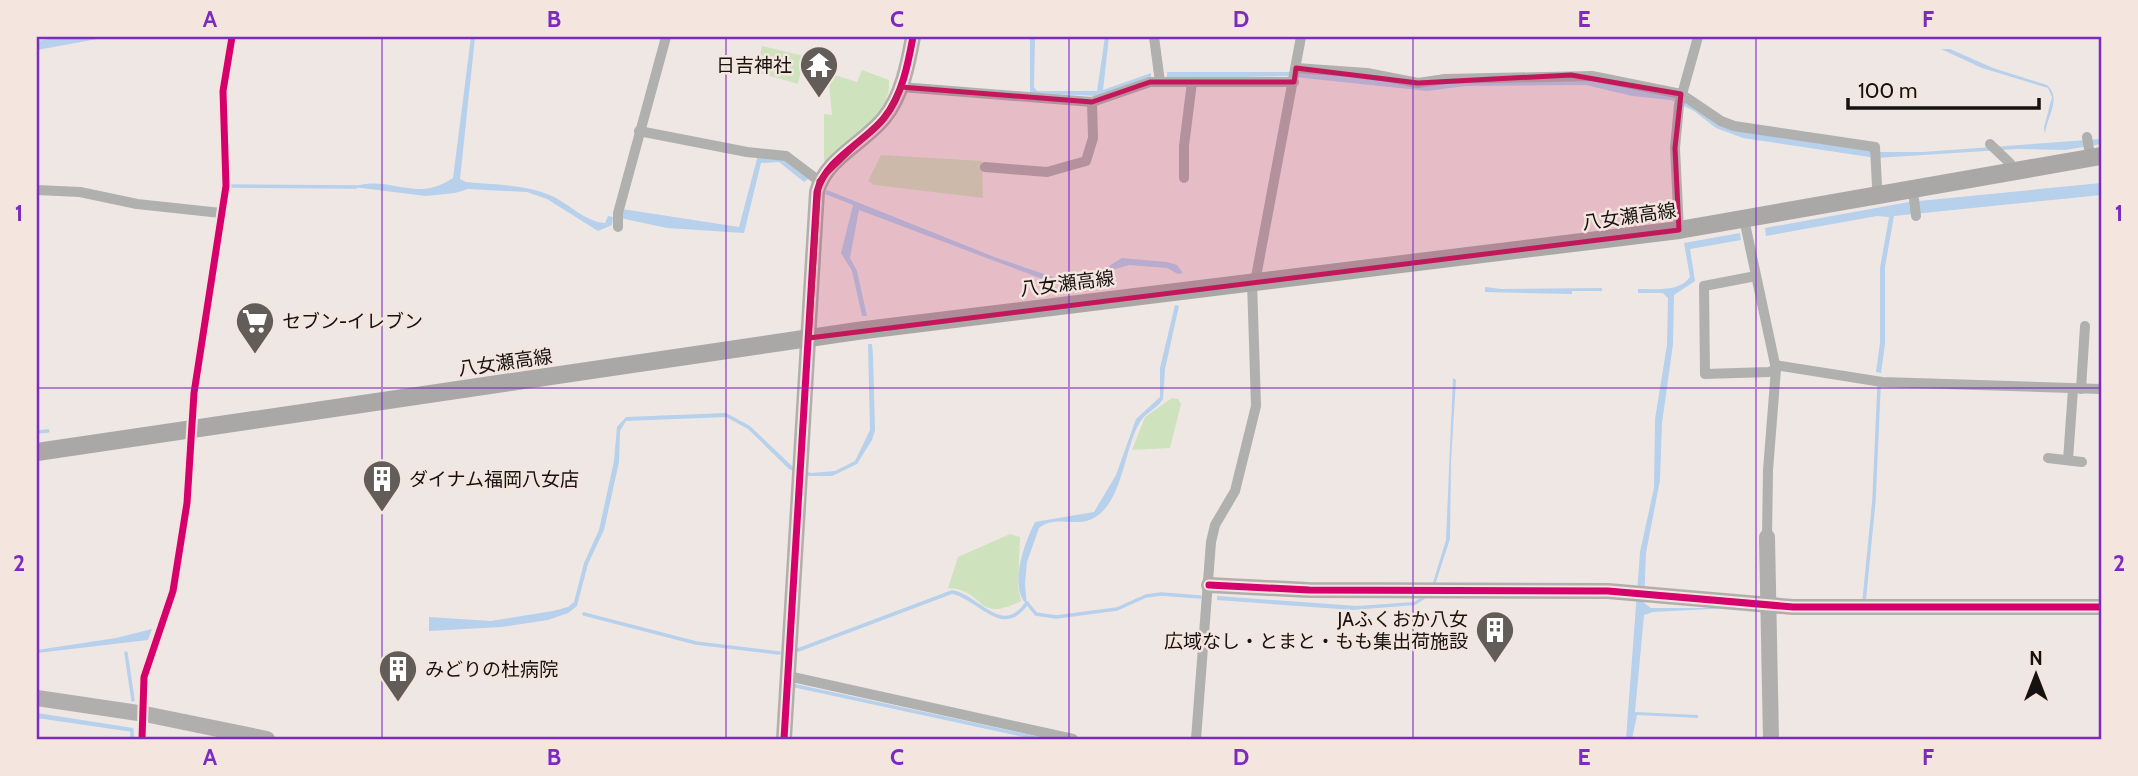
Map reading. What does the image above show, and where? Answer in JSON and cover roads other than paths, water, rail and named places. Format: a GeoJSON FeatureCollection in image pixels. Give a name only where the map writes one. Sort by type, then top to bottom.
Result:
{"type":"FeatureCollection","features":[{"type":"Feature","properties":{"kind":"main road","name":"八女瀬高線"},"geometry":{"type":"LineString","coordinates":[[37,452],[809,338],[1679,230],[2092,148]]}},
{"type":"Feature","properties":{"kind":"street"},"geometry":{"type":"LineString","coordinates":[[142,739],[145,714],[144,677],[173,591],[187,503],[198,362],[226,186],[223,91],[232,37]]}},
{"type":"Feature","properties":{"kind":"street"},"geometry":{"type":"LineString","coordinates":[[618,221],[639,131],[666,37]]}},
{"type":"Feature","properties":{"kind":"street"},"geometry":{"type":"LineString","coordinates":[[785,739],[818,187],[833,164],[863,141],[886,116],[901,87],[913,37]]}},
{"type":"Feature","properties":{"kind":"street"},"geometry":{"type":"LineString","coordinates":[[1154,37],[1160,82]]}},
{"type":"Feature","properties":{"kind":"street"},"geometry":{"type":"LineString","coordinates":[[1196,739],[1211,542],[1215,525],[1235,491],[1256,406],[1253,282],[1301,37]]}},
{"type":"Feature","properties":{"kind":"street"},"geometry":{"type":"LineString","coordinates":[[1679,230],[1675,148],[1680,98],[1698,37]]}},
{"type":"Feature","properties":{"kind":"street"},"geometry":{"type":"LineString","coordinates":[[901,87],[1092,102],[1132,86],[1160,82],[1367,73],[1418,83],[1457,79],[1592,76],[1680,98],[1734,126],[1875,147],[1877,186]]}},
{"type":"Feature","properties":{"kind":"street"},"geometry":{"type":"LineString","coordinates":[[1184,178],[1185,134],[1192,82]]}},
{"type":"Feature","properties":{"kind":"street"},"geometry":{"type":"LineString","coordinates":[[985,167],[1047,172],[1086,161],[1093,138],[1092,102]]}},
{"type":"Feature","properties":{"kind":"street"},"geometry":{"type":"LineString","coordinates":[[639,131],[747,152],[786,156],[818,187]]}},
{"type":"Feature","properties":{"kind":"street"},"geometry":{"type":"LineString","coordinates":[[1993,147],[2010,163]]}},
{"type":"Feature","properties":{"kind":"street"},"geometry":{"type":"LineString","coordinates":[[37,190],[80,192],[136,204],[221,213]]}},
{"type":"Feature","properties":{"kind":"street"},"geometry":{"type":"LineString","coordinates":[[1914,199],[1916,216]]}},
{"type":"Feature","properties":{"kind":"street"},"geometry":{"type":"LineString","coordinates":[[1744,219],[1776,367],[1768,470],[1770,737]]}},
{"type":"Feature","properties":{"kind":"street"},"geometry":{"type":"LineString","coordinates":[[1756,276],[1704,286],[1705,373],[1769,372],[1776,367],[1882,382],[2101,389]]}},
{"type":"Feature","properties":{"kind":"street"},"geometry":{"type":"LineString","coordinates":[[2068,460],[2085,326]]}},
{"type":"Feature","properties":{"kind":"street"},"geometry":{"type":"LineString","coordinates":[[2048,458],[2082,462]]}},
{"type":"Feature","properties":{"kind":"street"},"geometry":{"type":"LineString","coordinates":[[1209,585],[1633,593],[1768,606],[2101,607]]}},
{"type":"Feature","properties":{"kind":"street"},"geometry":{"type":"LineString","coordinates":[[788,676],[1073,739]]}},
{"type":"Feature","properties":{"kind":"street"},"geometry":{"type":"LineString","coordinates":[[37,698],[145,714],[267,739]]}},
{"type":"Feature","properties":{"kind":"water"},"geometry":{"type":"Polygon","coordinates":[[[62,37],[108,37],[37,50],[37,41],[62,37]]]}},
{"type":"Feature","properties":{"kind":"water"},"geometry":{"type":"Polygon","coordinates":[[[471,37],[475,37],[460,179],[542,192],[598,222],[605,223],[608,216],[613,217],[612,225],[598,231],[547,199],[527,192],[468,189],[426,196],[353,187],[379,184],[426,189],[453,178],[471,37]]]}},
{"type":"Feature","properties":{"kind":"water"},"geometry":{"type":"Polygon","coordinates":[[[1030,37],[1035,37],[1034,87],[1037,91],[1097,91],[1105,37],[1109,37],[1103,90],[1151,73],[1151,78],[1100,96],[1030,93],[1030,37]]]}},
{"type":"Feature","properties":{"kind":"water"},"geometry":{"type":"Polygon","coordinates":[[[1941,49],[1950,49],[1993,68],[2047,85],[2051,90],[2053,102],[2045,134],[2044,127],[2052,97],[2048,88],[1982,68],[1941,49]]]}},
{"type":"Feature","properties":{"kind":"water"},"geometry":{"type":"Polygon","coordinates":[[[1167,72],[1304,72],[1413,84],[1593,79],[1675,95],[1734,130],[1878,152],[1923,152],[2101,139],[2101,144],[2065,150],[2017,149],[1876,158],[1743,138],[1716,128],[1694,111],[1671,100],[1632,96],[1586,85],[1466,86],[1427,91],[1285,76],[1167,79],[1167,72]]]}},
{"type":"Feature","properties":{"kind":"water"},"geometry":{"type":"Polygon","coordinates":[[[758,155],[779,157],[808,179],[804,182],[779,162],[761,163],[744,233],[667,228],[620,218],[622,209],[739,227],[758,155]]]}},
{"type":"Feature","properties":{"kind":"water"},"geometry":{"type":"Polygon","coordinates":[[[2101,183],[2101,195],[1894,216],[1885,267],[1885,344],[1881,373],[1876,372],[1880,343],[1880,268],[1889,217],[1877,216],[1766,236],[1765,228],[1909,202],[2101,183]]]}},
{"type":"Feature","properties":{"kind":"water"},"geometry":{"type":"Polygon","coordinates":[[[827,190],[997,258],[1062,280],[1086,280],[1122,258],[1167,262],[1177,265],[1183,273],[1178,274],[1167,268],[1129,265],[1109,271],[1087,284],[1053,283],[859,210],[850,258],[857,271],[867,316],[862,316],[852,271],[841,253],[853,205],[825,194],[827,190]]]}},
{"type":"Feature","properties":{"kind":"water"},"geometry":{"type":"Polygon","coordinates":[[[1740,233],[1741,240],[1690,249],[1695,281],[1674,295],[1673,344],[1662,423],[1660,480],[1646,553],[1644,603],[1651,608],[1729,608],[1653,612],[1644,615],[1635,712],[1698,715],[1698,718],[1637,715],[1632,739],[1626,739],[1640,552],[1654,488],[1655,419],[1667,345],[1668,298],[1663,293],[1638,293],[1638,289],[1667,289],[1686,282],[1690,277],[1684,243],[1740,233]]]}},
{"type":"Feature","properties":{"kind":"water"},"geometry":{"type":"Polygon","coordinates":[[[1485,287],[1602,288],[1602,291],[1572,291],[1572,294],[1485,292],[1485,287]]]}},
{"type":"Feature","properties":{"kind":"water"},"geometry":{"type":"Polygon","coordinates":[[[1175,305],[1179,306],[1165,369],[1163,399],[1140,422],[1117,489],[1102,512],[1085,521],[1051,522],[1039,528],[1027,562],[1027,605],[1021,597],[1019,587],[1020,564],[1035,522],[1094,512],[1116,475],[1136,419],[1160,397],[1160,368],[1175,305]]]}},
{"type":"Feature","properties":{"kind":"water"},"geometry":{"type":"Polygon","coordinates":[[[868,344],[872,344],[873,355],[875,430],[857,464],[832,476],[806,476],[789,469],[748,429],[726,417],[626,421],[620,431],[619,462],[604,530],[588,564],[577,606],[568,613],[548,620],[501,627],[429,631],[429,617],[491,621],[553,611],[568,607],[574,602],[584,563],[599,530],[614,461],[617,427],[626,417],[726,413],[750,426],[793,467],[811,473],[835,471],[855,461],[870,430],[868,344]]]}},
{"type":"Feature","properties":{"kind":"water"},"geometry":{"type":"Polygon","coordinates":[[[1453,378],[1456,380],[1450,539],[1432,594],[1415,605],[1353,610],[1217,600],[1217,596],[1357,606],[1414,602],[1430,592],[1446,540],[1453,378]]]}},
{"type":"Feature","properties":{"kind":"water"},"geometry":{"type":"Polygon","coordinates":[[[152,629],[148,640],[37,653],[37,650],[116,638],[152,629]]]}},
{"type":"Feature","properties":{"kind":"water"},"geometry":{"type":"Polygon","coordinates":[[[37,713],[133,728],[133,732],[37,718],[37,713]]]}},
{"type":"Feature","properties":{"kind":"waterway"},"geometry":{"type":"LineString","coordinates":[[227,186],[356,187]]}},
{"type":"Feature","properties":{"kind":"waterway"},"geometry":{"type":"LineString","coordinates":[[1864,602],[1874,500],[1879,387]]}},
{"type":"Feature","properties":{"kind":"waterway"},"geometry":{"type":"LineString","coordinates":[[37,432],[48,431]]}},
{"type":"Feature","properties":{"kind":"waterway"},"geometry":{"type":"LineString","coordinates":[[798,650],[952,592],[998,617],[1017,613],[1027,603]]}},
{"type":"Feature","properties":{"kind":"waterway"},"geometry":{"type":"LineString","coordinates":[[1027,603],[1036,614],[1056,617],[1117,609],[1146,596],[1161,594],[1200,597]]}},
{"type":"Feature","properties":{"kind":"waterway"},"geometry":{"type":"LineString","coordinates":[[584,614],[696,643],[779,653]]}},
{"type":"Feature","properties":{"kind":"waterway"},"geometry":{"type":"LineString","coordinates":[[126,653],[133,700]]}},
{"type":"Feature","properties":{"kind":"waterway"},"geometry":{"type":"LineString","coordinates":[[796,686],[1041,739]]}},
{"type":"Feature","properties":{"kind":"waterway"},"geometry":{"type":"LineString","coordinates":[[132,730],[132,739]]}},
{"type":"Feature","properties":{"kind":"place","name":"日吉神社"},"geometry":{"type":"Point","coordinates":[819,99]}},
{"type":"Feature","properties":{"kind":"place","name":"セブン-イレブン"},"geometry":{"type":"Point","coordinates":[255,355]}},
{"type":"Feature","properties":{"kind":"place","name":"ダイナム福岡八女店"},"geometry":{"type":"Point","coordinates":[382,513]}},
{"type":"Feature","properties":{"kind":"place","name":"JAふくおか八女 広域なし・とまと・もも集出荷施設"},"geometry":{"type":"Point","coordinates":[1495,664]}},
{"type":"Feature","properties":{"kind":"place","name":"みどりの杜病院"},"geometry":{"type":"Point","coordinates":[398,703]}}]}
